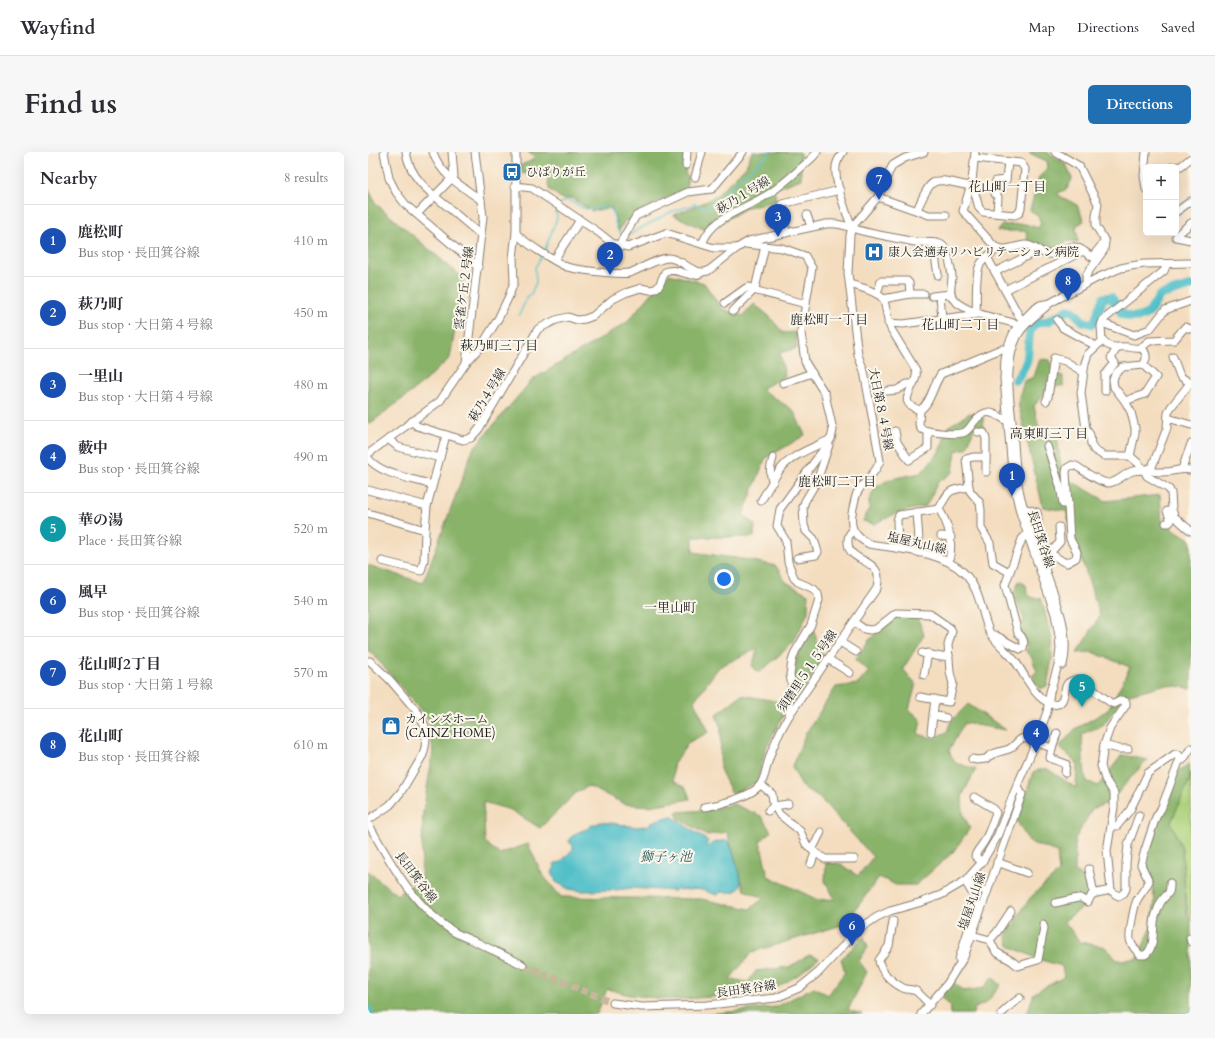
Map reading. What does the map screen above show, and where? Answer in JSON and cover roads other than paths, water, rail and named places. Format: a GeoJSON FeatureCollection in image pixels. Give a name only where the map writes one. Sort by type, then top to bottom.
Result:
{"type":"FeatureCollection","features":[{"type":"Feature","properties":{"kind":"street"},"geometry":{"type":"LineString","coordinates":[[384,152],[389,178],[396,192],[406,205],[478,267]]}},
{"type":"Feature","properties":{"kind":"street"},"geometry":{"type":"LineString","coordinates":[[406,152],[413,174],[422,186],[482,235]]}},
{"type":"Feature","properties":{"kind":"street"},"geometry":{"type":"LineString","coordinates":[[433,152],[441,168],[452,179],[481,200]]}},
{"type":"Feature","properties":{"kind":"street"},"geometry":{"type":"LineString","coordinates":[[417,214],[454,176],[452,152]]}},
{"type":"Feature","properties":{"kind":"street","name":"雲雀ケ丘２号線"},"geometry":{"type":"LineString","coordinates":[[368,454],[440,401],[466,363],[483,217],[475,152]]}},
{"type":"Feature","properties":{"kind":"street"},"geometry":{"type":"LineString","coordinates":[[466,363],[486,338],[498,319],[514,282],[513,258],[516,233],[516,152]]}},
{"type":"Feature","properties":{"kind":"street"},"geometry":{"type":"LineString","coordinates":[[686,164],[687,152]]}},
{"type":"Feature","properties":{"kind":"street"},"geometry":{"type":"LineString","coordinates":[[695,177],[702,152]]}},
{"type":"Feature","properties":{"kind":"street"},"geometry":{"type":"LineString","coordinates":[[619,245],[636,216],[688,192],[712,189],[743,152]]}},
{"type":"Feature","properties":{"kind":"street","name":"萩乃１号線"},"geometry":{"type":"LineString","coordinates":[[702,244],[714,225],[772,192],[817,152]]}},
{"type":"Feature","properties":{"kind":"street"},"geometry":{"type":"LineString","coordinates":[[843,152],[836,165],[836,176],[847,216],[852,227]]}},
{"type":"Feature","properties":{"kind":"street"},"geometry":{"type":"LineString","coordinates":[[852,227],[878,197],[893,165],[905,158],[924,152]]}},
{"type":"Feature","properties":{"kind":"street"},"geometry":{"type":"LineString","coordinates":[[1055,152],[1079,166],[1098,204],[1096,226],[1105,241],[1104,250],[1086,276],[1086,284]]}},
{"type":"Feature","properties":{"kind":"street"},"geometry":{"type":"LineString","coordinates":[[1145,164],[1146,152]]}},
{"type":"Feature","properties":{"kind":"street"},"geometry":{"type":"LineString","coordinates":[[971,184],[979,208],[983,212],[1015,215],[1019,213],[1021,208],[1025,169],[1021,163],[1008,162],[975,155],[971,184],[963,211],[995,247],[1003,249],[1031,245],[1046,254],[1051,254],[1072,245],[1092,257],[1105,241]]}},
{"type":"Feature","properties":{"kind":"street"},"geometry":{"type":"LineString","coordinates":[[1179,166],[1191,158]]}},
{"type":"Feature","properties":{"kind":"street"},"geometry":{"type":"LineString","coordinates":[[997,213],[998,197],[994,194],[996,181],[1006,180],[1008,162]]}},
{"type":"Feature","properties":{"kind":"street"},"geometry":{"type":"LineString","coordinates":[[917,210],[926,190],[933,182],[940,180],[971,184]]}},
{"type":"Feature","properties":{"kind":"street"},"geometry":{"type":"LineString","coordinates":[[515,186],[532,188],[612,243],[619,245],[628,246],[666,233],[714,248],[740,246],[782,248],[805,256],[809,260],[812,268],[801,332],[805,362],[825,394],[833,430],[817,481],[805,500],[803,507],[804,526],[806,531],[814,539],[818,552],[816,554],[797,558]]}},
{"type":"Feature","properties":{"kind":"street"},"geometry":{"type":"LineString","coordinates":[[786,233],[782,204],[840,190]]}},
{"type":"Feature","properties":{"kind":"street"},"geometry":{"type":"LineString","coordinates":[[878,197],[929,215],[946,215]]}},
{"type":"Feature","properties":{"kind":"street"},"geometry":{"type":"LineString","coordinates":[[1179,210],[1191,200]]}},
{"type":"Feature","properties":{"kind":"street"},"geometry":{"type":"LineString","coordinates":[[807,215],[811,228]]}},
{"type":"Feature","properties":{"kind":"street"},"geometry":{"type":"LineString","coordinates":[[554,260],[580,220]]}},
{"type":"Feature","properties":{"kind":"street"},"geometry":{"type":"LineString","coordinates":[[516,233],[543,253],[567,267],[624,274],[667,257],[701,273],[708,271],[740,246],[755,240],[836,223],[923,243],[938,243],[943,246],[947,253],[952,277],[952,297],[967,308],[1014,323]]}},
{"type":"Feature","properties":{"kind":"street"},"geometry":{"type":"LineString","coordinates":[[1191,223],[1176,237],[1191,240]]}},
{"type":"Feature","properties":{"kind":"street","name":"大日第８４号線"},"geometry":{"type":"LineString","coordinates":[[852,227],[850,235],[848,273],[858,355],[864,371],[880,461],[876,470],[856,495],[850,520],[853,530]]}},
{"type":"Feature","properties":{"kind":"street"},"geometry":{"type":"LineString","coordinates":[[933,243],[938,275]]}},
{"type":"Feature","properties":{"kind":"street"},"geometry":{"type":"LineString","coordinates":[[733,311],[755,289],[765,246]]}},
{"type":"Feature","properties":{"kind":"street"},"geometry":{"type":"LineString","coordinates":[[979,312],[978,272],[980,265],[987,257],[999,248]]}},
{"type":"Feature","properties":{"kind":"street"},"geometry":{"type":"LineString","coordinates":[[995,272],[1039,250]]}},
{"type":"Feature","properties":{"kind":"street"},"geometry":{"type":"LineString","coordinates":[[1005,290],[1083,251]]}},
{"type":"Feature","properties":{"kind":"street"},"geometry":{"type":"LineString","coordinates":[[987,257],[1019,316]]}},
{"type":"Feature","properties":{"kind":"street","name":"長田箕谷線"},"geometry":{"type":"LineString","coordinates":[[613,1003],[642,1007],[707,1005],[776,998],[799,988],[819,972],[859,929],[877,917],[890,911],[933,898],[948,891],[964,881],[982,862],[997,837],[1036,742],[1049,703],[1054,694],[1063,664],[1066,638],[1060,612],[1020,494],[1016,469],[1009,385],[1010,349],[1013,334],[1022,320],[1040,305],[1050,303],[1097,278],[1121,268],[1144,264],[1191,263]]}},
{"type":"Feature","properties":{"kind":"street"},"geometry":{"type":"LineString","coordinates":[[1167,264],[1164,271],[1103,321],[1099,343],[1088,354],[1085,363],[1081,393],[1086,429],[1090,435],[1091,444],[1094,450],[1104,456],[1130,456],[1144,470],[1146,476],[1169,489],[1171,493],[1174,516],[1191,531]]}},
{"type":"Feature","properties":{"kind":"street","name":"萩乃４号線"},"geometry":{"type":"LineString","coordinates":[[446,435],[463,440],[470,438],[479,429],[538,329],[556,320],[568,317],[577,320],[593,316],[614,299],[625,293],[641,288],[650,290],[655,289],[659,286],[665,272],[670,270],[691,276],[701,273]]}},
{"type":"Feature","properties":{"kind":"street"},"geometry":{"type":"LineString","coordinates":[[877,294],[881,281],[903,280],[907,280],[910,294]]}},
{"type":"Feature","properties":{"kind":"street"},"geometry":{"type":"LineString","coordinates":[[850,284],[877,294],[883,299],[888,323],[916,370],[916,376],[908,393],[908,398],[909,404],[913,408],[920,410],[925,407],[936,381],[941,374],[1001,349],[1010,349],[1006,340],[1014,323],[1019,316],[1031,308],[1040,305]]}},
{"type":"Feature","properties":{"kind":"street"},"geometry":{"type":"LineString","coordinates":[[725,303],[749,287],[757,291],[806,304]]}},
{"type":"Feature","properties":{"kind":"street"},"geometry":{"type":"LineString","coordinates":[[883,299],[910,294],[951,294]]}},
{"type":"Feature","properties":{"kind":"street"},"geometry":{"type":"LineString","coordinates":[[940,295],[942,319]]}},
{"type":"Feature","properties":{"kind":"street"},"geometry":{"type":"LineString","coordinates":[[1103,321],[1134,335],[1150,329],[1165,310],[1191,301]]}},
{"type":"Feature","properties":{"kind":"street","name":"長田箕谷線"},"geometry":{"type":"LineString","coordinates":[[1049,703],[1050,692],[1058,665],[1059,636],[1055,614],[1016,500],[1007,421],[1004,362],[1023,328],[1050,303]]}},
{"type":"Feature","properties":{"kind":"street"},"geometry":{"type":"LineString","coordinates":[[888,323],[903,324],[979,312]]}},
{"type":"Feature","properties":{"kind":"street"},"geometry":{"type":"LineString","coordinates":[[1057,320],[1063,328],[1099,343],[1117,348],[1141,348],[1149,341],[1174,340],[1186,327],[1191,329]]}},
{"type":"Feature","properties":{"kind":"street"},"geometry":{"type":"LineString","coordinates":[[1105,391],[1106,375],[1115,363],[1111,358],[1117,348]]}},
{"type":"Feature","properties":{"kind":"street"},"geometry":{"type":"LineString","coordinates":[[1141,348],[1146,354],[1146,360],[1143,365]]}},
{"type":"Feature","properties":{"kind":"street"},"geometry":{"type":"LineString","coordinates":[[1144,470],[1152,467],[1167,428],[1168,413],[1171,407],[1189,386],[1180,376],[1173,357]]}},
{"type":"Feature","properties":{"kind":"street"},"geometry":{"type":"LineString","coordinates":[[1046,401],[1048,398],[1054,358],[1065,361],[1083,372]]}},
{"type":"Feature","properties":{"kind":"street"},"geometry":{"type":"LineString","coordinates":[[1125,401],[1145,394],[1156,377],[1143,365],[1123,367],[1115,374],[1113,380],[1114,387],[1125,401],[1135,428],[1130,456]]}},
{"type":"Feature","properties":{"kind":"street"},"geometry":{"type":"LineString","coordinates":[[783,383],[812,373]]}},
{"type":"Feature","properties":{"kind":"street"},"geometry":{"type":"LineString","coordinates":[[887,391],[897,390],[907,384],[913,384]]}},
{"type":"Feature","properties":{"kind":"street"},"geometry":{"type":"LineString","coordinates":[[920,410],[919,424],[921,428],[928,431],[965,432],[979,415],[985,412],[992,413],[1007,421]]}},
{"type":"Feature","properties":{"kind":"street"},"geometry":{"type":"LineString","coordinates":[[1168,418],[1191,425]]}},
{"type":"Feature","properties":{"kind":"street"},"geometry":{"type":"LineString","coordinates":[[382,560],[421,571],[424,560],[423,551],[427,506],[446,435],[417,426],[412,421]]}},
{"type":"Feature","properties":{"kind":"street"},"geometry":{"type":"LineString","coordinates":[[895,431],[896,442],[909,460],[928,448],[928,431]]}},
{"type":"Feature","properties":{"kind":"street"},"geometry":{"type":"LineString","coordinates":[[978,432],[984,433],[986,439],[986,472]]}},
{"type":"Feature","properties":{"kind":"street"},"geometry":{"type":"LineString","coordinates":[[388,439],[398,447],[440,458]]}},
{"type":"Feature","properties":{"kind":"street"},"geometry":{"type":"LineString","coordinates":[[761,501],[780,471],[796,456],[831,439]]}},
{"type":"Feature","properties":{"kind":"street"},"geometry":{"type":"LineString","coordinates":[[790,714],[788,709],[792,686],[790,675],[795,652],[811,625],[819,600],[818,594],[814,589],[798,582],[794,578],[788,562],[786,541],[777,526],[777,518],[780,509],[831,439]]}},
{"type":"Feature","properties":{"kind":"street"},"geometry":{"type":"LineString","coordinates":[[1182,469],[1191,444]]}},
{"type":"Feature","properties":{"kind":"street"},"geometry":{"type":"LineString","coordinates":[[1047,446],[1060,486],[1063,504],[1068,504]]}},
{"type":"Feature","properties":{"kind":"street"},"geometry":{"type":"LineString","coordinates":[[986,457],[973,457],[966,459],[969,487],[970,491],[980,502],[981,528],[990,543],[993,563],[1009,572]]}},
{"type":"Feature","properties":{"kind":"street"},"geometry":{"type":"LineString","coordinates":[[368,458],[377,467],[385,471],[432,485]]}},
{"type":"Feature","properties":{"kind":"street"},"geometry":{"type":"LineString","coordinates":[[773,458],[770,474],[773,482]]}},
{"type":"Feature","properties":{"kind":"street"},"geometry":{"type":"LineString","coordinates":[[1025,511],[1028,509],[1037,512],[1038,528],[1044,549],[1062,561],[1068,563],[1076,558],[1078,552],[1070,539],[1067,468],[1072,465],[1076,466],[1102,482],[1108,483],[1114,482],[1133,471],[1144,470],[1163,472],[1182,469],[1191,470]]}},
{"type":"Feature","properties":{"kind":"street"},"geometry":{"type":"LineString","coordinates":[[939,509],[946,494],[953,489],[969,487]]}},
{"type":"Feature","properties":{"kind":"street"},"geometry":{"type":"LineString","coordinates":[[368,490],[427,506]]}},
{"type":"Feature","properties":{"kind":"street"},"geometry":{"type":"LineString","coordinates":[[1166,523],[1172,521],[1167,510],[1172,504]]}},
{"type":"Feature","properties":{"kind":"street"},"geometry":{"type":"LineString","coordinates":[[898,549],[897,520],[899,515],[939,509]]}},
{"type":"Feature","properties":{"kind":"street"},"geometry":{"type":"LineString","coordinates":[[939,509],[946,521],[951,537],[951,554],[949,562]]}},
{"type":"Feature","properties":{"kind":"street"},"geometry":{"type":"LineString","coordinates":[[917,512],[920,552]]}},
{"type":"Feature","properties":{"kind":"street"},"geometry":{"type":"LineString","coordinates":[[368,513],[425,530]]}},
{"type":"Feature","properties":{"kind":"street"},"geometry":{"type":"LineString","coordinates":[[1050,553],[1060,542],[1059,527]]}},
{"type":"Feature","properties":{"kind":"street","name":"塩屋丸山線"},"geometry":{"type":"LineString","coordinates":[[853,530],[862,540],[869,544],[920,552],[949,562],[964,573],[973,585],[983,609],[990,632],[1015,661],[1038,696],[1049,703]]}},
{"type":"Feature","properties":{"kind":"street","name":"須磨里５１５号線"},"geometry":{"type":"LineString","coordinates":[[761,784],[768,760],[790,714],[877,588],[877,572],[873,567],[850,552],[848,546],[848,535],[853,530]]}},
{"type":"Feature","properties":{"kind":"street"},"geometry":{"type":"LineString","coordinates":[[990,632],[1020,649],[1023,648],[1025,643],[1022,637],[1018,634],[1004,585],[1022,539],[1027,534]]}},
{"type":"Feature","properties":{"kind":"street"},"geometry":{"type":"LineString","coordinates":[[941,536],[951,537]]}},
{"type":"Feature","properties":{"kind":"street"},"geometry":{"type":"LineString","coordinates":[[854,622],[864,629],[870,630],[876,629],[896,613],[930,614],[950,628],[952,631],[948,645],[950,672],[953,684],[949,702],[920,697]]}},
{"type":"Feature","properties":{"kind":"street"},"geometry":{"type":"LineString","coordinates":[[840,642],[856,652]]}},
{"type":"Feature","properties":{"kind":"street"},"geometry":{"type":"LineString","coordinates":[[924,675],[925,653],[941,657],[949,656]]}},
{"type":"Feature","properties":{"kind":"street"},"geometry":{"type":"LineString","coordinates":[[828,659],[850,673]]}},
{"type":"Feature","properties":{"kind":"street"},"geometry":{"type":"LineString","coordinates":[[368,661],[370,661],[390,680],[419,714],[425,726],[426,738],[423,754],[401,792],[390,805],[368,820]]}},
{"type":"Feature","properties":{"kind":"street"},"geometry":{"type":"LineString","coordinates":[[1049,703],[1057,705],[1060,703],[1068,683],[1076,679],[1082,681],[1111,703],[1114,704],[1122,700],[1126,702],[1126,705],[1110,728],[1104,745],[1101,766],[1105,779],[1114,793],[1112,826],[1107,851],[1112,890],[1119,896],[1124,893],[1126,889],[1128,845],[1139,815]]}},
{"type":"Feature","properties":{"kind":"street"},"geometry":{"type":"LineString","coordinates":[[931,732],[935,699]]}},
{"type":"Feature","properties":{"kind":"street"},"geometry":{"type":"LineString","coordinates":[[933,715],[946,718]]}},
{"type":"Feature","properties":{"kind":"street"},"geometry":{"type":"LineString","coordinates":[[1057,733],[1050,758],[1066,764],[1065,773]]}},
{"type":"Feature","properties":{"kind":"street"},"geometry":{"type":"LineString","coordinates":[[972,759],[986,759],[989,755],[1009,749],[1020,739],[1024,738],[1052,748]]}},
{"type":"Feature","properties":{"kind":"street"},"geometry":{"type":"LineString","coordinates":[[1104,745],[1119,749],[1128,749]]}},
{"type":"Feature","properties":{"kind":"street"},"geometry":{"type":"LineString","coordinates":[[1180,759],[1183,760],[1191,748]]}},
{"type":"Feature","properties":{"kind":"street"},"geometry":{"type":"LineString","coordinates":[[1112,826],[1117,826],[1130,810],[1148,773],[1175,754],[1179,755],[1180,759]]}},
{"type":"Feature","properties":{"kind":"street"},"geometry":{"type":"LineString","coordinates":[[1170,883],[1170,891],[1159,904],[1155,917],[1151,946],[1145,955],[1140,955],[1134,948],[1130,939],[1133,913],[1137,900],[1146,888],[1149,881],[1141,865],[1156,817],[1164,802],[1180,759]]}},
{"type":"Feature","properties":{"kind":"street"},"geometry":{"type":"LineString","coordinates":[[704,807],[716,806],[730,801],[751,792],[761,784],[772,794]]}},
{"type":"Feature","properties":{"kind":"street","name":"塩屋丸山線"},"geometry":{"type":"LineString","coordinates":[[921,1014],[947,984],[964,957],[1022,794],[1017,786]]}},
{"type":"Feature","properties":{"kind":"street"},"geometry":{"type":"LineString","coordinates":[[771,809],[772,794],[777,788]]}},
{"type":"Feature","properties":{"kind":"street"},"geometry":{"type":"LineString","coordinates":[[974,797],[994,809],[996,813],[985,840],[977,852],[976,856],[982,862]]}},
{"type":"Feature","properties":{"kind":"street"},"geometry":{"type":"LineString","coordinates":[[771,809],[788,804]]}},
{"type":"Feature","properties":{"kind":"street"},"geometry":{"type":"LineString","coordinates":[[771,809],[800,831],[813,850],[824,860],[834,858],[854,859]]}},
{"type":"Feature","properties":{"kind":"street","name":"長田箕谷線"},"geometry":{"type":"LineString","coordinates":[[368,823],[380,846],[416,900],[429,912],[455,932],[523,965]]}},
{"type":"Feature","properties":{"kind":"street"},"geometry":{"type":"LineString","coordinates":[[810,864],[815,844],[821,832]]}},
{"type":"Feature","properties":{"kind":"street"},"geometry":{"type":"LineString","coordinates":[[997,862],[1027,873]]}},
{"type":"Feature","properties":{"kind":"street"},"geometry":{"type":"LineString","coordinates":[[1089,869],[1094,894]]}},
{"type":"Feature","properties":{"kind":"street"},"geometry":{"type":"LineString","coordinates":[[964,881],[987,892]]}},
{"type":"Feature","properties":{"kind":"street"},"geometry":{"type":"LineString","coordinates":[[957,968],[976,905],[975,898],[964,881]]}},
{"type":"Feature","properties":{"kind":"street"},"geometry":{"type":"LineString","coordinates":[[1055,904],[1062,899],[1078,898],[1088,902],[1092,894],[1112,890]]}},
{"type":"Feature","properties":{"kind":"street"},"geometry":{"type":"LineString","coordinates":[[990,940],[1002,926],[1011,911]]}},
{"type":"Feature","properties":{"kind":"street"},"geometry":{"type":"LineString","coordinates":[[893,921],[889,946],[878,960],[879,966],[890,980],[905,989],[914,990],[930,1005]]}},
{"type":"Feature","properties":{"kind":"street"},"geometry":{"type":"LineString","coordinates":[[972,935],[990,940],[996,952],[1018,966],[1038,960],[1044,928],[1043,924]]}},
{"type":"Feature","properties":{"kind":"street"},"geometry":{"type":"LineString","coordinates":[[1191,938],[1191,942]]}},
{"type":"Feature","properties":{"kind":"street"},"geometry":{"type":"LineString","coordinates":[[1002,1014],[1020,998]]}},
{"type":"Feature","properties":{"kind":"water","name":"獅子ヶ池"},"geometry":{"type":"Polygon","coordinates":[[[667,817],[673,817],[708,841],[706,845],[707,847],[718,842],[729,842],[741,880],[740,887],[736,891],[720,892],[718,895],[704,890],[677,889],[675,891],[632,888],[582,891],[569,889],[556,882],[552,872],[555,867],[554,864],[557,862],[560,863],[573,849],[573,846],[569,842],[570,838],[578,832],[601,822],[636,827],[647,826],[654,821],[667,817]]]}},
{"type":"Feature","properties":{"kind":"waterway"},"geometry":{"type":"LineString","coordinates":[[627,236],[671,212],[695,204],[705,208],[719,201],[734,183],[771,152]]}},
{"type":"Feature","properties":{"kind":"waterway"},"geometry":{"type":"LineString","coordinates":[[560,204],[566,200],[587,209],[602,207],[608,208],[612,210],[617,229],[623,235]]}},
{"type":"Feature","properties":{"kind":"waterway"},"geometry":{"type":"LineString","coordinates":[[544,252],[557,218],[556,212],[558,209]]}},
{"type":"Feature","properties":{"kind":"waterway"},"geometry":{"type":"LineString","coordinates":[[519,315],[536,282],[535,268],[542,255]]}},
{"type":"Feature","properties":{"kind":"waterway"},"geometry":{"type":"LineString","coordinates":[[1016,380],[1024,368],[1027,360],[1031,327],[1039,322],[1048,321],[1068,310],[1073,311],[1083,321],[1092,324],[1095,321],[1103,298],[1111,297],[1122,314],[1130,317],[1140,317],[1149,313],[1160,295],[1191,286]]}},
{"type":"Feature","properties":{"kind":"waterway"},"geometry":{"type":"LineString","coordinates":[[368,1010],[369,1014]]}},
{"type":"Feature","properties":{"kind":"tunnel"},"geometry":{"type":"LineString","coordinates":[[523,965],[613,1003]]}},
{"type":"Feature","properties":{"kind":"place","name":"ひばりが丘"},"geometry":{"type":"Point","coordinates":[512,172]}},
{"type":"Feature","properties":{"kind":"place","name":"花山町2丁目"},"geometry":{"type":"Point","coordinates":[879,200]}},
{"type":"Feature","properties":{"kind":"place","name":"一里山"},"geometry":{"type":"Point","coordinates":[778,237]}},
{"type":"Feature","properties":{"kind":"place","name":"康人会適寿リハビリテーション病院"},"geometry":{"type":"Point","coordinates":[874,252]}},
{"type":"Feature","properties":{"kind":"place","name":"萩乃町"},"geometry":{"type":"Point","coordinates":[610,275]}},
{"type":"Feature","properties":{"kind":"place","name":"花山町"},"geometry":{"type":"Point","coordinates":[1068,301]}},
{"type":"Feature","properties":{"kind":"place","name":"鹿松町"},"geometry":{"type":"Point","coordinates":[1012,496]}},
{"type":"Feature","properties":{"kind":"place","name":"華の湯"},"geometry":{"type":"Point","coordinates":[1082,707]}},
{"type":"Feature","properties":{"kind":"place","name":"カインズホーム (CAINZ HOME)"},"geometry":{"type":"Point","coordinates":[391,726]}},
{"type":"Feature","properties":{"kind":"place","name":"藪中"},"geometry":{"type":"Point","coordinates":[1036,753]}},
{"type":"Feature","properties":{"kind":"place","name":"風早"},"geometry":{"type":"Point","coordinates":[852,946]}},
{"type":"Feature","properties":{"kind":"district","name":"花山町一丁目"},"geometry":{"type":"Point","coordinates":[1007,186]}},
{"type":"Feature","properties":{"kind":"district","name":"鹿松町一丁目"},"geometry":{"type":"Point","coordinates":[829,319]}},
{"type":"Feature","properties":{"kind":"district","name":"花山町二丁目"},"geometry":{"type":"Point","coordinates":[960,324]}},
{"type":"Feature","properties":{"kind":"district","name":"萩乃町三丁目"},"geometry":{"type":"Point","coordinates":[499,345]}},
{"type":"Feature","properties":{"kind":"district","name":"高東町三丁目"},"geometry":{"type":"Point","coordinates":[1049,433]}},
{"type":"Feature","properties":{"kind":"district","name":"鹿松町二丁目"},"geometry":{"type":"Point","coordinates":[837,481]}},
{"type":"Feature","properties":{"kind":"district","name":"一里山町"},"geometry":{"type":"Point","coordinates":[670,607]}}]}
